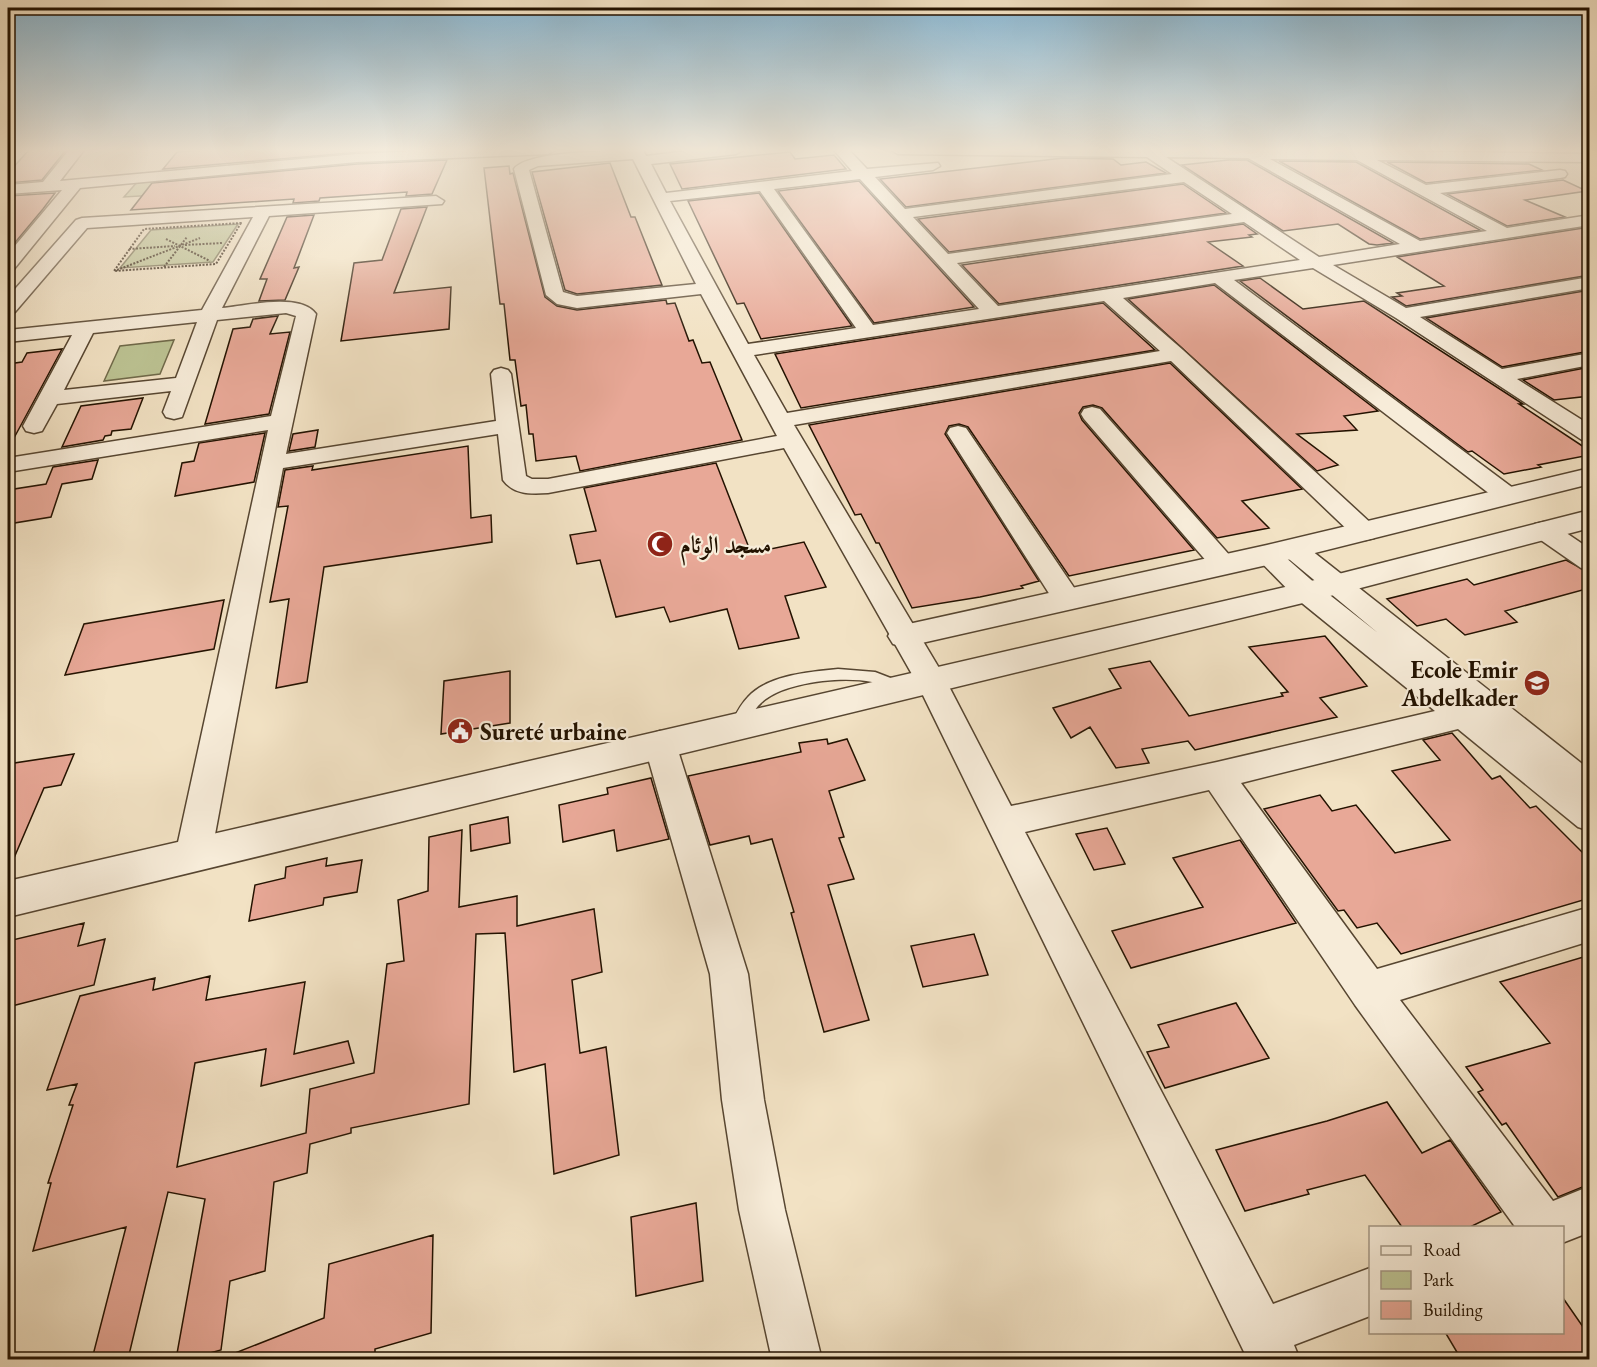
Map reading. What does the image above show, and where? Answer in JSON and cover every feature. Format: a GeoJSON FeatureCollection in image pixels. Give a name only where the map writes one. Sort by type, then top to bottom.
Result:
{"type":"FeatureCollection","features":[{"type":"Feature","properties":{"kind":"street"},"geometry":{"type":"LineString","coordinates":[[8,265],[50,214]]}},
{"type":"Feature","properties":{"kind":"street"},"geometry":{"type":"LineString","coordinates":[[8,308],[82,223],[234,214]]}},
{"type":"Feature","properties":{"kind":"street"},"geometry":{"type":"LineString","coordinates":[[174,412],[209,315],[263,214]]}},
{"type":"Feature","properties":{"kind":"street"},"geometry":{"type":"LineString","coordinates":[[533,214],[555,295],[564,300],[577,302],[707,288]]}},
{"type":"Feature","properties":{"kind":"street"},"geometry":{"type":"LineString","coordinates":[[668,214],[786,431],[904,636],[916,684],[1003,822],[1268,1346],[1369,1293]]}},
{"type":"Feature","properties":{"kind":"street"},"geometry":{"type":"LineString","coordinates":[[784,214],[868,331]]}},
{"type":"Feature","properties":{"kind":"street"},"geometry":{"type":"LineString","coordinates":[[901,214],[993,312]]}},
{"type":"Feature","properties":{"kind":"street"},"geometry":{"type":"LineString","coordinates":[[1242,214],[1315,262],[1403,314],[1590,435]]}},
{"type":"Feature","properties":{"kind":"street"},"geometry":{"type":"LineString","coordinates":[[1358,214],[1416,246]]}},
{"type":"Feature","properties":{"kind":"street"},"geometry":{"type":"LineString","coordinates":[[1469,214],[1504,233]]}},
{"type":"Feature","properties":{"kind":"street"},"geometry":{"type":"LineString","coordinates":[[945,260],[1245,216]]}},
{"type":"Feature","properties":{"kind":"street"},"geometry":{"type":"LineString","coordinates":[[742,351],[1590,220]]}},
{"type":"Feature","properties":{"kind":"street"},"geometry":{"type":"LineString","coordinates":[[1219,278],[1508,496]]}},
{"type":"Feature","properties":{"kind":"street"},"geometry":{"type":"LineString","coordinates":[[1403,314],[1590,282]]}},
{"type":"Feature","properties":{"kind":"street"},"geometry":{"type":"LineString","coordinates":[[1109,295],[1176,354],[1365,532]]}},
{"type":"Feature","properties":{"kind":"street"},"geometry":{"type":"LineString","coordinates":[[8,336],[286,307],[299,309],[306,314],[281,421],[193,856]]}},
{"type":"Feature","properties":{"kind":"street"},"geometry":{"type":"LineString","coordinates":[[34,426],[86,328]]}},
{"type":"Feature","properties":{"kind":"street"},"geometry":{"type":"LineString","coordinates":[[501,374],[515,480],[528,487],[538,488],[786,431],[1176,354]]}},
{"type":"Feature","properties":{"kind":"street"},"geometry":{"type":"LineString","coordinates":[[1497,375],[1590,359]]}},
{"type":"Feature","properties":{"kind":"street"},"geometry":{"type":"LineString","coordinates":[[50,398],[184,382]]}},
{"type":"Feature","properties":{"kind":"street"},"geometry":{"type":"LineString","coordinates":[[1092,414],[1222,564]]}},
{"type":"Feature","properties":{"kind":"street"},"geometry":{"type":"LineString","coordinates":[[8,465],[281,421]]}},
{"type":"Feature","properties":{"kind":"street"},"geometry":{"type":"LineString","coordinates":[[273,463],[507,426]]}},
{"type":"Feature","properties":{"kind":"street"},"geometry":{"type":"LineString","coordinates":[[958,433],[1067,599]]}},
{"type":"Feature","properties":{"kind":"street"},"geometry":{"type":"LineString","coordinates":[[904,636],[1280,552],[1590,476]]}},
{"type":"Feature","properties":{"kind":"street"},"geometry":{"type":"LineString","coordinates":[[8,899],[1321,589],[1590,519]]}},
{"type":"Feature","properties":{"kind":"street"},"geometry":{"type":"LineString","coordinates":[[1544,530],[1590,562]]}},
{"type":"Feature","properties":{"kind":"street"},"geometry":{"type":"LineString","coordinates":[[1280,552],[1463,716],[1590,818]]}},
{"type":"Feature","properties":{"kind":"street"},"geometry":{"type":"LineString","coordinates":[[1321,589],[1590,789]]}},
{"type":"Feature","properties":{"kind":"street"},"geometry":{"type":"LineString","coordinates":[[1003,822],[1217,775],[1463,716]]}},
{"type":"Feature","properties":{"kind":"street"},"geometry":{"type":"LineString","coordinates":[[660,744],[729,974],[743,1100],[762,1210],[797,1359]]}},
{"type":"Feature","properties":{"kind":"street"},"geometry":{"type":"LineString","coordinates":[[1217,775],[1369,991],[1542,1226]]}},
{"type":"Feature","properties":{"kind":"street"},"geometry":{"type":"LineString","coordinates":[[1369,991],[1590,924]]}},
{"type":"Feature","properties":{"kind":"street"},"geometry":{"type":"LineString","coordinates":[[1546,1226],[1590,1209]]}},
{"type":"Feature","properties":{"kind":"path"},"geometry":{"type":"LineString","coordinates":[[114,271],[144,230],[241,223]]}},
{"type":"Feature","properties":{"kind":"path"},"geometry":{"type":"LineString","coordinates":[[231,227],[241,223]]}},
{"type":"Feature","properties":{"kind":"path"},"geometry":{"type":"LineString","coordinates":[[216,264],[241,223]]}},
{"type":"Feature","properties":{"kind":"path"},"geometry":{"type":"LineString","coordinates":[[164,268],[195,226]]}},
{"type":"Feature","properties":{"kind":"path"},"geometry":{"type":"LineString","coordinates":[[144,230],[153,234]]}},
{"type":"Feature","properties":{"kind":"path"},"geometry":{"type":"LineString","coordinates":[[162,238],[216,264]]}},
{"type":"Feature","properties":{"kind":"path"},"geometry":{"type":"LineString","coordinates":[[114,271],[201,238]]}},
{"type":"Feature","properties":{"kind":"path"},"geometry":{"type":"LineString","coordinates":[[129,249],[229,243]]}},
{"type":"Feature","properties":{"kind":"path"},"geometry":{"type":"LineString","coordinates":[[114,271],[216,264]]}},
{"type":"Feature","properties":{"kind":"green space"},"geometry":{"type":"Polygon","coordinates":[[[238,224],[213,262],[120,268],[151,230],[238,224]]]}},
{"type":"Feature","properties":{"kind":"green space"},"geometry":{"type":"Polygon","coordinates":[[[174,340],[160,374],[104,381],[120,346],[174,340]]]}},
{"type":"Feature","properties":{"kind":"building"},"geometry":{"type":"Polygon","coordinates":[[[8,214],[39,214],[8,251],[8,214]]]}},
{"type":"Feature","properties":{"kind":"building"},"geometry":{"type":"Polygon","coordinates":[[[399,214],[424,214],[394,293],[451,287],[449,329],[341,341],[354,263],[382,260],[399,214]]]}},
{"type":"Feature","properties":{"kind":"building"},"geometry":{"type":"Polygon","coordinates":[[[489,214],[524,214],[545,297],[557,306],[577,310],[666,300],[667,304],[675,303],[689,341],[693,340],[702,363],[710,362],[742,440],[580,471],[576,456],[536,461],[533,434],[529,434],[526,405],[521,406],[515,360],[510,360],[504,304],[500,304],[489,214]]]}},
{"type":"Feature","properties":{"kind":"building"},"geometry":{"type":"Polygon","coordinates":[[[544,214],[630,214],[631,217],[635,217],[662,285],[577,294],[565,290],[544,214]]]}},
{"type":"Feature","properties":{"kind":"building"},"geometry":{"type":"Polygon","coordinates":[[[694,214],[774,214],[852,326],[761,339],[744,303],[737,304],[694,214]]]}},
{"type":"Feature","properties":{"kind":"building"},"geometry":{"type":"Polygon","coordinates":[[[795,214],[889,214],[974,307],[874,323],[795,214]]]}},
{"type":"Feature","properties":{"kind":"building"},"geometry":{"type":"Polygon","coordinates":[[[957,214],[1220,214],[949,252],[918,219],[957,214]]]}},
{"type":"Feature","properties":{"kind":"building"},"geometry":{"type":"Polygon","coordinates":[[[1257,214],[1342,214],[1393,243],[1369,244],[1338,224],[1283,231],[1257,214]]]}},
{"type":"Feature","properties":{"kind":"building"},"geometry":{"type":"Polygon","coordinates":[[[1374,214],[1450,214],[1480,230],[1420,239],[1374,214]]]}},
{"type":"Feature","properties":{"kind":"building"},"geometry":{"type":"Polygon","coordinates":[[[1484,214],[1557,214],[1565,217],[1507,226],[1484,214]]]}},
{"type":"Feature","properties":{"kind":"building"},"geometry":{"type":"Polygon","coordinates":[[[314,215],[294,268],[299,267],[285,300],[259,301],[267,279],[260,279],[287,217],[314,215]]]}},
{"type":"Feature","properties":{"kind":"building"},"geometry":{"type":"Polygon","coordinates":[[[1243,224],[1257,234],[1249,235],[1252,237],[1208,242],[1243,266],[999,304],[962,265],[1243,224]]]}},
{"type":"Feature","properties":{"kind":"building"},"geometry":{"type":"Polygon","coordinates":[[[1590,227],[1590,275],[1406,306],[1392,297],[1402,296],[1397,293],[1444,286],[1397,257],[1590,227]]]}},
{"type":"Feature","properties":{"kind":"building"},"geometry":{"type":"Polygon","coordinates":[[[1260,278],[1303,309],[1364,301],[1523,404],[1519,404],[1590,451],[1590,455],[1504,474],[1472,451],[1468,452],[1240,281],[1260,278]]]}},
{"type":"Feature","properties":{"kind":"building"},"geometry":{"type":"Polygon","coordinates":[[[1214,285],[1378,411],[1344,416],[1357,430],[1297,434],[1338,465],[1317,471],[1128,299],[1214,285]]]}},
{"type":"Feature","properties":{"kind":"building"},"geometry":{"type":"Polygon","coordinates":[[[1590,290],[1590,351],[1502,367],[1426,318],[1590,290]]]}},
{"type":"Feature","properties":{"kind":"building"},"geometry":{"type":"Polygon","coordinates":[[[1103,303],[1155,350],[801,408],[775,354],[1103,303]]]}},
{"type":"Feature","properties":{"kind":"building"},"geometry":{"type":"Polygon","coordinates":[[[278,316],[270,334],[290,332],[269,414],[205,424],[233,329],[250,327],[253,319],[278,316]]]}},
{"type":"Feature","properties":{"kind":"building"},"geometry":{"type":"Polygon","coordinates":[[[62,349],[8,449],[8,364],[22,362],[27,353],[62,349]]]}},
{"type":"Feature","properties":{"kind":"building"},"geometry":{"type":"Polygon","coordinates":[[[1170,363],[1302,489],[1242,501],[1269,528],[1217,538],[1102,408],[1093,405],[1083,407],[1079,413],[1082,420],[1194,550],[1069,576],[968,427],[959,424],[949,426],[945,434],[1039,581],[1021,586],[1023,588],[980,597],[912,608],[879,543],[876,543],[861,514],[855,515],[809,425],[1170,363]]]}},
{"type":"Feature","properties":{"kind":"building"},"geometry":{"type":"Polygon","coordinates":[[[1590,367],[1590,396],[1554,400],[1523,380],[1590,367]]]}},
{"type":"Feature","properties":{"kind":"building"},"geometry":{"type":"Polygon","coordinates":[[[143,398],[131,429],[112,431],[111,435],[105,436],[103,440],[62,447],[81,406],[143,398]]]}},
{"type":"Feature","properties":{"kind":"building"},"geometry":{"type":"Polygon","coordinates":[[[318,430],[315,447],[289,451],[293,434],[318,430]]]}},
{"type":"Feature","properties":{"kind":"building"},"geometry":{"type":"Polygon","coordinates":[[[265,433],[254,482],[175,496],[182,463],[194,461],[199,443],[265,433]]]}},
{"type":"Feature","properties":{"kind":"building"},"geometry":{"type":"Polygon","coordinates":[[[468,446],[471,518],[491,515],[492,542],[324,567],[307,682],[276,688],[289,599],[270,602],[288,506],[278,507],[285,470],[313,466],[312,470],[468,446]]]}},
{"type":"Feature","properties":{"kind":"building"},"geometry":{"type":"Polygon","coordinates":[[[98,460],[92,479],[62,484],[51,517],[8,524],[8,490],[46,484],[53,467],[98,460]]]}},
{"type":"Feature","properties":{"kind":"building","name":"مسجد الوئام"},"geometry":{"type":"Polygon","coordinates":[[[716,463],[751,553],[804,542],[826,587],[785,596],[799,638],[739,649],[727,609],[670,622],[664,607],[616,617],[600,560],[577,564],[570,535],[596,531],[584,488],[716,463]]]}},
{"type":"Feature","properties":{"kind":"building"},"geometry":{"type":"Polygon","coordinates":[[[1566,560],[1590,573],[1590,588],[1505,611],[1517,622],[1465,635],[1446,619],[1417,626],[1387,599],[1467,579],[1474,585],[1566,560]]]}},
{"type":"Feature","properties":{"kind":"building"},"geometry":{"type":"Polygon","coordinates":[[[224,600],[214,649],[65,675],[84,624],[224,600]]]}},
{"type":"Feature","properties":{"kind":"building"},"geometry":{"type":"Polygon","coordinates":[[[1325,636],[1367,686],[1320,698],[1337,717],[1195,750],[1188,741],[1142,749],[1149,763],[1116,768],[1090,727],[1071,738],[1053,708],[1121,688],[1109,669],[1150,661],[1189,716],[1283,696],[1281,693],[1288,692],[1249,647],[1325,636]]]}},
{"type":"Feature","properties":{"kind":"building"},"geometry":{"type":"Polygon","coordinates":[[[510,671],[510,723],[441,734],[444,681],[510,671]]]}},
{"type":"Feature","properties":{"kind":"building"},"geometry":{"type":"Polygon","coordinates":[[[1452,733],[1492,779],[1500,776],[1530,808],[1536,806],[1590,860],[1590,898],[1401,954],[1377,923],[1357,928],[1344,910],[1338,911],[1264,809],[1320,795],[1332,811],[1356,805],[1395,853],[1450,840],[1392,771],[1440,760],[1423,740],[1452,733]]]}},
{"type":"Feature","properties":{"kind":"building"},"geometry":{"type":"Polygon","coordinates":[[[827,739],[828,744],[847,739],[865,780],[829,791],[844,837],[839,838],[854,879],[828,885],[869,1020],[824,1032],[791,913],[794,912],[772,839],[751,844],[749,836],[710,845],[688,776],[801,752],[799,743],[827,739]]]}},
{"type":"Feature","properties":{"kind":"building"},"geometry":{"type":"Polygon","coordinates":[[[74,754],[61,785],[44,788],[8,872],[8,764],[74,754]]]}},
{"type":"Feature","properties":{"kind":"building"},"geometry":{"type":"Polygon","coordinates":[[[651,778],[669,839],[617,851],[614,830],[563,842],[559,805],[608,794],[607,788],[651,778]]]}},
{"type":"Feature","properties":{"kind":"building"},"geometry":{"type":"Polygon","coordinates":[[[508,817],[510,843],[471,851],[470,825],[508,817]]]}},
{"type":"Feature","properties":{"kind":"building"},"geometry":{"type":"Polygon","coordinates":[[[1107,828],[1125,864],[1094,870],[1076,834],[1107,828]]]}},
{"type":"Feature","properties":{"kind":"building"},"geometry":{"type":"Polygon","coordinates":[[[462,830],[459,907],[517,896],[517,926],[594,909],[602,972],[572,980],[580,1053],[606,1047],[619,1155],[554,1174],[545,1064],[514,1072],[505,933],[476,934],[469,1104],[351,1128],[351,1133],[310,1144],[307,1173],[274,1182],[265,1271],[230,1281],[221,1350],[188,1359],[176,1359],[205,1199],[168,1192],[128,1359],[92,1359],[126,1227],[33,1251],[51,1183],[48,1183],[73,1105],[69,1105],[77,1084],[47,1090],[80,996],[155,978],[153,990],[210,976],[206,1000],[305,982],[294,1054],[348,1041],[354,1063],[261,1086],[266,1049],[195,1063],[177,1167],[306,1133],[310,1089],[374,1073],[387,964],[404,961],[398,900],[428,891],[429,837],[462,830]]]}},
{"type":"Feature","properties":{"kind":"building"},"geometry":{"type":"Polygon","coordinates":[[[1240,840],[1296,923],[1131,968],[1112,931],[1203,907],[1173,858],[1240,840]]]}},
{"type":"Feature","properties":{"kind":"building"},"geometry":{"type":"Polygon","coordinates":[[[327,858],[326,866],[362,860],[357,892],[324,898],[323,905],[249,921],[255,885],[285,878],[286,867],[327,858]]]}},
{"type":"Feature","properties":{"kind":"building"},"geometry":{"type":"Polygon","coordinates":[[[84,923],[78,946],[105,939],[94,985],[8,1007],[8,941],[84,923]]]}},
{"type":"Feature","properties":{"kind":"building"},"geometry":{"type":"Polygon","coordinates":[[[974,934],[988,975],[923,987],[911,946],[974,934]]]}},
{"type":"Feature","properties":{"kind":"building"},"geometry":{"type":"Polygon","coordinates":[[[1590,955],[1590,1184],[1558,1197],[1506,1123],[1502,1125],[1478,1092],[1483,1090],[1466,1067],[1550,1043],[1500,982],[1590,955]]]}},
{"type":"Feature","properties":{"kind":"building"},"geometry":{"type":"Polygon","coordinates":[[[1236,1003],[1269,1058],[1165,1088],[1147,1052],[1169,1047],[1158,1025],[1236,1003]]]}},
{"type":"Feature","properties":{"kind":"building"},"geometry":{"type":"Polygon","coordinates":[[[1387,1102],[1422,1153],[1450,1140],[1501,1212],[1472,1226],[1401,1226],[1365,1175],[1307,1190],[1309,1194],[1245,1211],[1216,1150],[1327,1121],[1387,1102]]]}},
{"type":"Feature","properties":{"kind":"building"},"geometry":{"type":"Polygon","coordinates":[[[696,1203],[703,1281],[636,1296],[631,1217],[696,1203]]]}},
{"type":"Feature","properties":{"kind":"building"},"geometry":{"type":"Polygon","coordinates":[[[433,1235],[431,1333],[375,1349],[375,1359],[220,1359],[324,1318],[329,1264],[433,1235]]]}},
{"type":"Feature","properties":{"kind":"building"},"geometry":{"type":"Polygon","coordinates":[[[1564,1299],[1590,1337],[1590,1359],[1461,1359],[1446,1334],[1564,1334],[1564,1299]]]}},
{"type":"Feature","properties":{"kind":"place","name":"مسجد الوئام"},"geometry":{"type":"Point","coordinates":[660,544]}},
{"type":"Feature","properties":{"kind":"place","name":"Ecole Emir Abdelkader"},"geometry":{"type":"Point","coordinates":[1537,683]}},
{"type":"Feature","properties":{"kind":"place","name":"Sureté urbaine"},"geometry":{"type":"Point","coordinates":[460,731]}}]}
